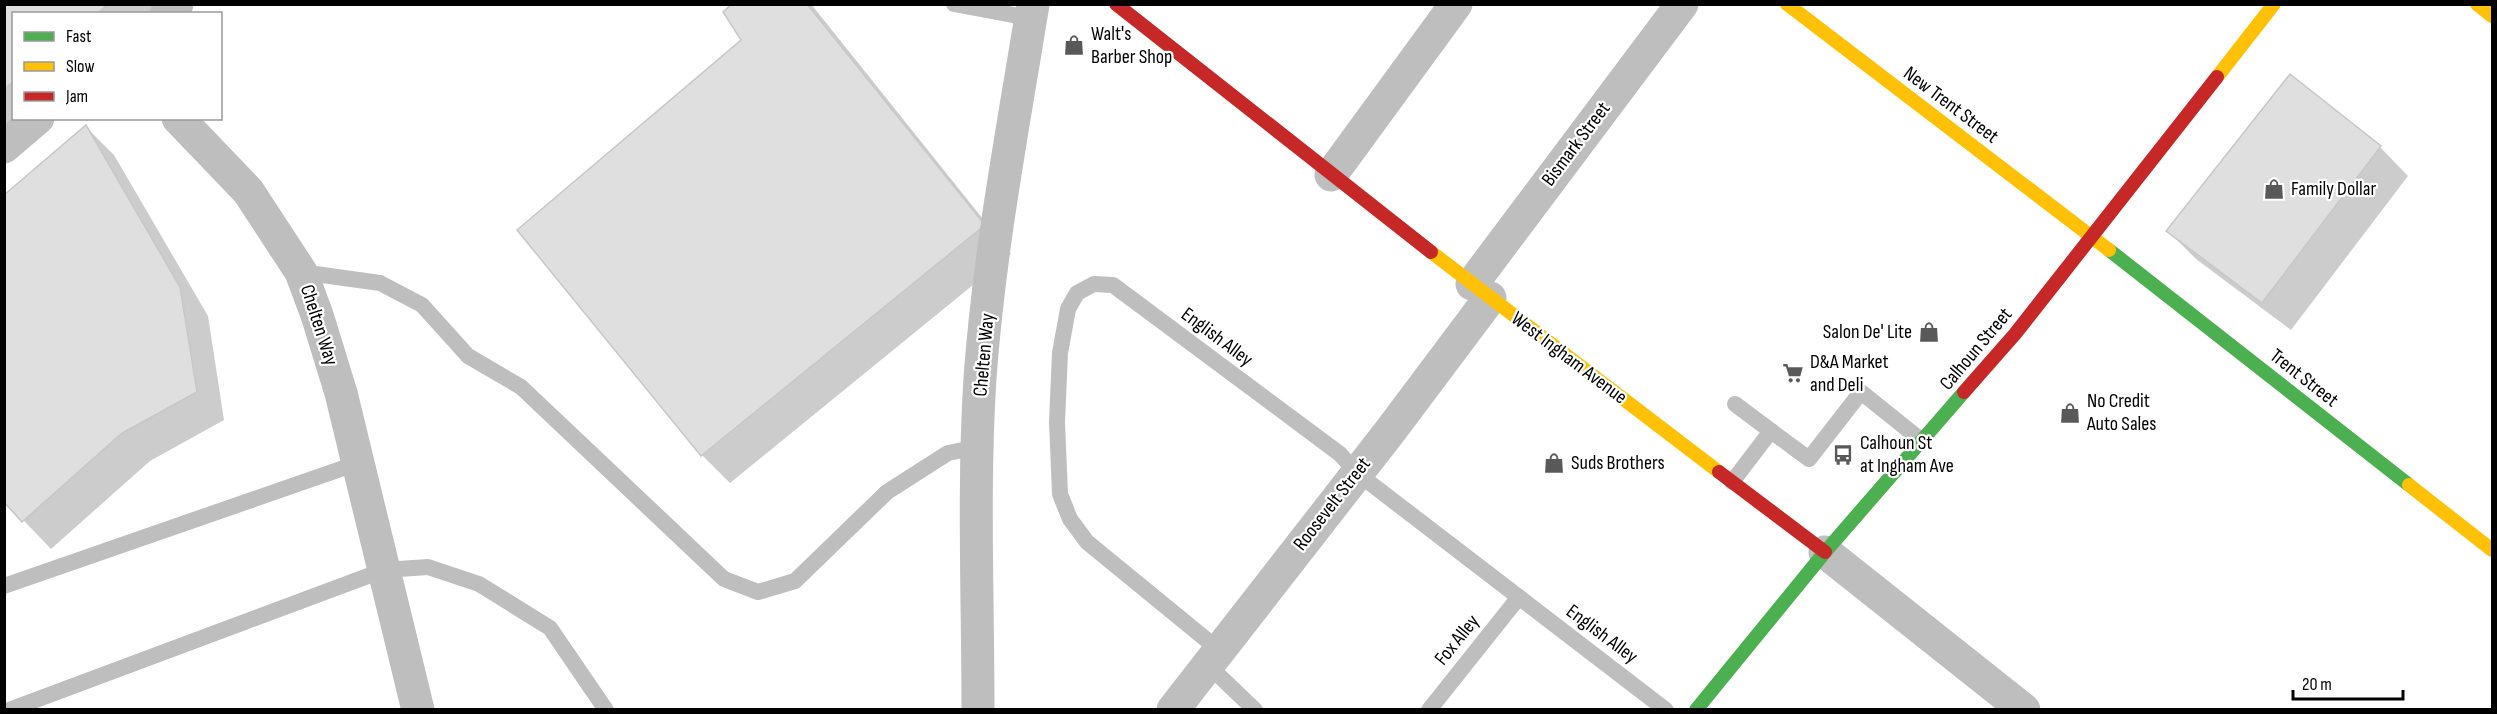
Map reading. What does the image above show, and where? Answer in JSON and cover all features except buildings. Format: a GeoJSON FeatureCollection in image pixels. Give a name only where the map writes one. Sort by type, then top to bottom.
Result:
{"type":"FeatureCollection","features":[{"type":"Feature","properties":{"kind":"street","name":"West Ingham Avenue"},"geometry":{"type":"LineString","coordinates":[[1116,4],[1331,175],[1825,552],[2024,710]]}},
{"type":"Feature","properties":{"kind":"street"},"geometry":{"type":"LineString","coordinates":[[1331,175],[1456,4]]}},
{"type":"Feature","properties":{"kind":"street","name":"Bismark Street"},"geometry":{"type":"LineString","coordinates":[[1481,291],[1682,4]]}},
{"type":"Feature","properties":{"kind":"street","name":"New Trent Street"},"geometry":{"type":"LineString","coordinates":[[1787,4],[2092,236]]}},
{"type":"Feature","properties":{"kind":"street","name":"Calhoun Street"},"geometry":{"type":"LineString","coordinates":[[1696,710],[1825,552],[2015,334],[2274,4]]}},
{"type":"Feature","properties":{"kind":"street"},"geometry":{"type":"LineString","coordinates":[[2477,4],[2493,16]]}},
{"type":"Feature","properties":{"kind":"street","name":"Chelten Way"},"geometry":{"type":"LineString","coordinates":[[978,710],[980,377],[998,230],[1031,11]]}},
{"type":"Feature","properties":{"kind":"street"},"geometry":{"type":"LineString","coordinates":[[4,147],[36,120]]}},
{"type":"Feature","properties":{"kind":"street","name":"Chelten Way"},"geometry":{"type":"LineString","coordinates":[[180,120],[248,191],[301,272],[338,382],[418,710]]}},
{"type":"Feature","properties":{"kind":"street","name":"Trent Street"},"geometry":{"type":"LineString","coordinates":[[2092,236],[2493,550]]}},
{"type":"Feature","properties":{"kind":"street","name":"Roosevelt Street"},"geometry":{"type":"LineString","coordinates":[[1173,710],[1357,472],[1481,291]]}},
{"type":"Feature","properties":{"kind":"lane"},"geometry":{"type":"LineString","coordinates":[[954,4],[1031,11]]}},
{"type":"Feature","properties":{"kind":"lane"},"geometry":{"type":"LineString","coordinates":[[301,272],[380,283],[422,305],[468,356],[521,387],[724,579],[758,592],[795,581],[887,492],[948,453],[978,447]]}},
{"type":"Feature","properties":{"kind":"lane","name":"English Alley"},"geometry":{"type":"LineString","coordinates":[[1255,710],[1213,657],[1087,542],[1070,519],[1060,494],[1057,422],[1060,353],[1068,309],[1077,293],[1094,284],[1113,285],[1340,454],[1357,472],[1666,710]]}},
{"type":"Feature","properties":{"kind":"lane"},"geometry":{"type":"LineString","coordinates":[[1735,404],[1809,459],[1861,392],[1922,441]]}},
{"type":"Feature","properties":{"kind":"lane"},"geometry":{"type":"LineString","coordinates":[[1732,482],[1771,432]]}},
{"type":"Feature","properties":{"kind":"lane"},"geometry":{"type":"LineString","coordinates":[[4,586],[358,464]]}},
{"type":"Feature","properties":{"kind":"lane"},"geometry":{"type":"LineString","coordinates":[[9,710],[384,570],[428,567],[478,584],[550,628],[606,710]]}},
{"type":"Feature","properties":{"kind":"lane","name":"Fox Alley"},"geometry":{"type":"LineString","coordinates":[[1429,710],[1519,597]]}},
{"type":"Feature","properties":{"kind":"traffic: fast"},"geometry":{"type":"LineString","coordinates":[[2109,250],[2409,485]]}},
{"type":"Feature","properties":{"kind":"traffic: fast"},"geometry":{"type":"LineString","coordinates":[[1696,710],[1825,552],[1964,392]]}},
{"type":"Feature","properties":{"kind":"traffic: slow"},"geometry":{"type":"LineString","coordinates":[[1787,4],[2109,250]]}},
{"type":"Feature","properties":{"kind":"traffic: slow"},"geometry":{"type":"LineString","coordinates":[[2217,77],[2274,4]]}},
{"type":"Feature","properties":{"kind":"traffic: slow"},"geometry":{"type":"LineString","coordinates":[[2477,4],[2492,16]]}},
{"type":"Feature","properties":{"kind":"traffic: slow"},"geometry":{"type":"LineString","coordinates":[[1431,252],[1719,472]]}},
{"type":"Feature","properties":{"kind":"traffic: slow"},"geometry":{"type":"LineString","coordinates":[[2409,485],[2492,550]]}},
{"type":"Feature","properties":{"kind":"traffic: jam"},"geometry":{"type":"LineString","coordinates":[[1116,4],[1431,252]]}},
{"type":"Feature","properties":{"kind":"traffic: jam"},"geometry":{"type":"LineString","coordinates":[[1964,392],[2015,334],[2217,77]]}},
{"type":"Feature","properties":{"kind":"traffic: jam"},"geometry":{"type":"LineString","coordinates":[[1719,472],[1825,552]]}},
{"type":"Feature","properties":{"kind":"place","name":"Walt's Barber Shop"},"geometry":{"type":"Point","coordinates":[1074,45]}},
{"type":"Feature","properties":{"kind":"place","name":"Family Dollar"},"geometry":{"type":"Point","coordinates":[2274,189]}},
{"type":"Feature","properties":{"kind":"place","name":"Salon De' Lite"},"geometry":{"type":"Point","coordinates":[1929,332]}},
{"type":"Feature","properties":{"kind":"place","name":"D&A Market and Deli"},"geometry":{"type":"Point","coordinates":[1793,373]}},
{"type":"Feature","properties":{"kind":"place","name":"No Credit Auto Sales"},"geometry":{"type":"Point","coordinates":[2070,413]}},
{"type":"Feature","properties":{"kind":"place","name":"Calhoun St at Ingham Ave"},"geometry":{"type":"Point","coordinates":[1843,455]}},
{"type":"Feature","properties":{"kind":"place","name":"Suds Brothers"},"geometry":{"type":"Point","coordinates":[1554,463]}}]}
